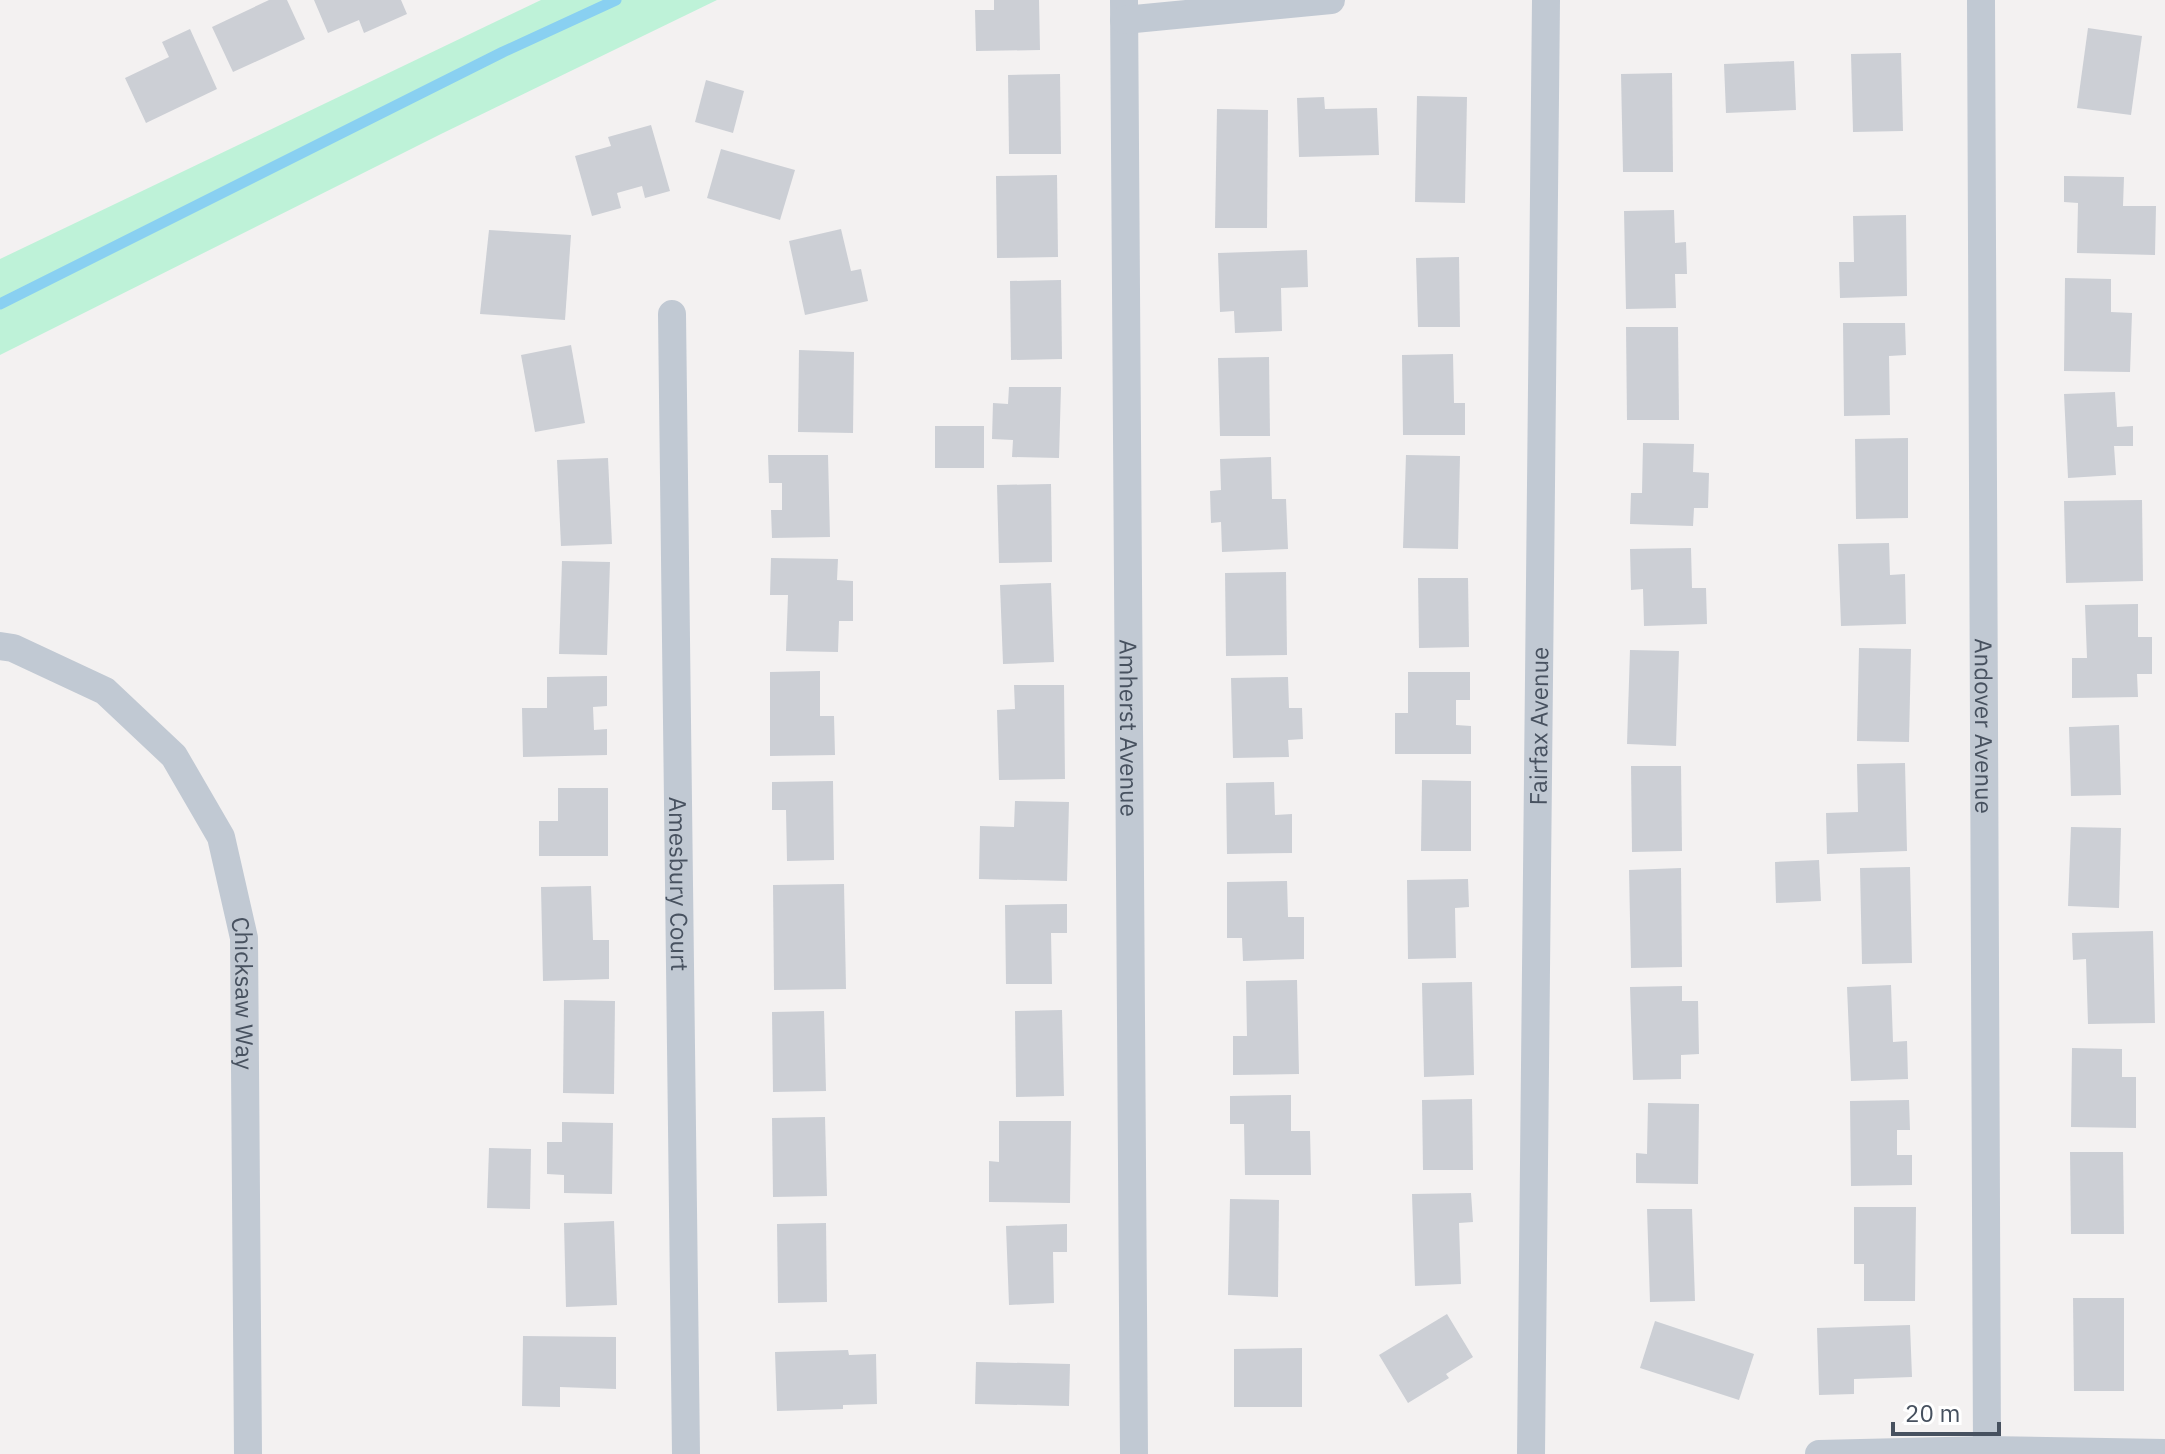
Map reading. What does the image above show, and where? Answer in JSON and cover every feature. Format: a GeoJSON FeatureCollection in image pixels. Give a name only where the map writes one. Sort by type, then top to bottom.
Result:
{"type":"FeatureCollection","features":[{"type":"Feature","properties":{"kind":"street"},"geometry":{"type":"LineString","coordinates":[[1124,10],[1331,0]]}},
{"type":"Feature","properties":{"kind":"street","name":"Fairfax Avenue"},"geometry":{"type":"LineString","coordinates":[[1531,1454],[1546,0]]}},
{"type":"Feature","properties":{"kind":"street","name":"Andover Avenue"},"geometry":{"type":"LineString","coordinates":[[1981,0],[1987,1450]]}},
{"type":"Feature","properties":{"kind":"street","name":"Amherst Avenue"},"geometry":{"type":"LineString","coordinates":[[1124,10],[1134,1454]]}},
{"type":"Feature","properties":{"kind":"street","name":"Amesbury Court"},"geometry":{"type":"LineString","coordinates":[[672,314],[686,1454]]}},
{"type":"Feature","properties":{"kind":"street","name":"Chicksaw Way"},"geometry":{"type":"LineString","coordinates":[[0,646],[13,648],[105,691],[174,756],[221,837],[244,938],[248,1454]]}},
{"type":"Feature","properties":{"kind":"street"},"geometry":{"type":"LineString","coordinates":[[1819,1454],[1987,1450],[2165,1453]]}},
{"type":"Feature","properties":{"kind":"green space"},"geometry":{"type":"Polygon","coordinates":[[[541,0],[717,0],[0,355],[0,259],[541,0]]]}},
{"type":"Feature","properties":{"kind":"building"},"geometry":{"type":"Polygon","coordinates":[[[269,0],[287,0],[305,39],[233,72],[212,27],[269,0]]]}},
{"type":"Feature","properties":{"kind":"building"},"geometry":{"type":"Polygon","coordinates":[[[314,0],[401,0],[407,14],[364,33],[359,20],[328,33],[314,0]]]}},
{"type":"Feature","properties":{"kind":"building"},"geometry":{"type":"Polygon","coordinates":[[[994,0],[1039,0],[1040,50],[976,51],[975,10],[994,10],[994,0]]]}},
{"type":"Feature","properties":{"kind":"building"},"geometry":{"type":"Polygon","coordinates":[[[2088,28],[2142,36],[2131,115],[2077,108],[2088,28]]]}},
{"type":"Feature","properties":{"kind":"building"},"geometry":{"type":"Polygon","coordinates":[[[190,29],[217,89],[146,123],[125,78],[169,57],[162,42],[190,29]]]}},
{"type":"Feature","properties":{"kind":"building"},"geometry":{"type":"Polygon","coordinates":[[[1901,53],[1903,131],[1853,132],[1851,54],[1901,53]]]}},
{"type":"Feature","properties":{"kind":"building"},"geometry":{"type":"Polygon","coordinates":[[[1794,61],[1796,110],[1726,113],[1724,64],[1794,61]]]}},
{"type":"Feature","properties":{"kind":"building"},"geometry":{"type":"Polygon","coordinates":[[[1672,73],[1673,172],[1623,172],[1621,74],[1672,73]]]}},
{"type":"Feature","properties":{"kind":"building"},"geometry":{"type":"Polygon","coordinates":[[[1060,74],[1061,154],[1009,154],[1008,75],[1060,74]]]}},
{"type":"Feature","properties":{"kind":"building"},"geometry":{"type":"Polygon","coordinates":[[[706,80],[744,91],[733,133],[695,122],[706,80]]]}},
{"type":"Feature","properties":{"kind":"building"},"geometry":{"type":"Polygon","coordinates":[[[1417,96],[1467,97],[1465,203],[1415,202],[1417,96]]]}},
{"type":"Feature","properties":{"kind":"building"},"geometry":{"type":"Polygon","coordinates":[[[1324,97],[1325,109],[1377,108],[1379,155],[1299,157],[1297,98],[1324,97]]]}},
{"type":"Feature","properties":{"kind":"building"},"geometry":{"type":"Polygon","coordinates":[[[1217,109],[1268,110],[1267,228],[1215,228],[1217,109]]]}},
{"type":"Feature","properties":{"kind":"building"},"geometry":{"type":"Polygon","coordinates":[[[651,125],[670,191],[645,198],[642,186],[617,193],[621,208],[592,216],[575,156],[611,146],[608,137],[651,125]]]}},
{"type":"Feature","properties":{"kind":"building"},"geometry":{"type":"Polygon","coordinates":[[[721,149],[795,170],[780,220],[707,198],[721,149]]]}},
{"type":"Feature","properties":{"kind":"building"},"geometry":{"type":"Polygon","coordinates":[[[1057,175],[1058,257],[997,258],[996,176],[1057,175]]]}},
{"type":"Feature","properties":{"kind":"building"},"geometry":{"type":"Polygon","coordinates":[[[2064,176],[2124,177],[2123,206],[2156,206],[2155,255],[2077,253],[2078,203],[2064,202],[2064,176]]]}},
{"type":"Feature","properties":{"kind":"building"},"geometry":{"type":"Polygon","coordinates":[[[1674,210],[1675,243],[1686,242],[1687,274],[1675,274],[1676,308],[1626,309],[1624,211],[1674,210]]]}},
{"type":"Feature","properties":{"kind":"building"},"geometry":{"type":"Polygon","coordinates":[[[1906,215],[1907,296],[1840,298],[1839,262],[1854,262],[1853,216],[1906,215]]]}},
{"type":"Feature","properties":{"kind":"building"},"geometry":{"type":"Polygon","coordinates":[[[841,229],[851,271],[861,269],[868,301],[805,315],[789,241],[841,229]]]}},
{"type":"Feature","properties":{"kind":"building"},"geometry":{"type":"Polygon","coordinates":[[[489,230],[571,235],[565,320],[480,314],[489,230]]]}},
{"type":"Feature","properties":{"kind":"building"},"geometry":{"type":"Polygon","coordinates":[[[1307,250],[1308,287],[1281,288],[1282,331],[1235,333],[1234,311],[1220,312],[1218,253],[1307,250]]]}},
{"type":"Feature","properties":{"kind":"building"},"geometry":{"type":"Polygon","coordinates":[[[1459,257],[1460,327],[1418,327],[1416,258],[1459,257]]]}},
{"type":"Feature","properties":{"kind":"building"},"geometry":{"type":"Polygon","coordinates":[[[2065,278],[2111,279],[2111,312],[2132,313],[2130,372],[2064,371],[2065,278]]]}},
{"type":"Feature","properties":{"kind":"building"},"geometry":{"type":"Polygon","coordinates":[[[1061,280],[1062,359],[1011,360],[1010,281],[1061,280]]]}},
{"type":"Feature","properties":{"kind":"building"},"geometry":{"type":"Polygon","coordinates":[[[1843,323],[1905,323],[1906,355],[1889,356],[1890,415],[1844,416],[1843,323]]]}},
{"type":"Feature","properties":{"kind":"building"},"geometry":{"type":"Polygon","coordinates":[[[1626,327],[1678,327],[1679,420],[1627,420],[1626,327]]]}},
{"type":"Feature","properties":{"kind":"building"},"geometry":{"type":"Polygon","coordinates":[[[571,345],[585,423],[535,432],[521,355],[571,345]]]}},
{"type":"Feature","properties":{"kind":"building"},"geometry":{"type":"Polygon","coordinates":[[[799,350],[854,352],[853,433],[798,432],[799,350]]]}},
{"type":"Feature","properties":{"kind":"building"},"geometry":{"type":"Polygon","coordinates":[[[1453,354],[1454,403],[1465,403],[1465,435],[1403,435],[1402,355],[1453,354]]]}},
{"type":"Feature","properties":{"kind":"building"},"geometry":{"type":"Polygon","coordinates":[[[1269,357],[1270,436],[1220,436],[1218,358],[1269,357]]]}},
{"type":"Feature","properties":{"kind":"building"},"geometry":{"type":"Polygon","coordinates":[[[1009,387],[1061,387],[1059,458],[1012,457],[1013,440],[992,439],[993,403],[1008,404],[1009,387]]]}},
{"type":"Feature","properties":{"kind":"building"},"geometry":{"type":"Polygon","coordinates":[[[2115,392],[2117,427],[2133,426],[2133,446],[2114,446],[2116,475],[2068,478],[2064,394],[2115,392]]]}},
{"type":"Feature","properties":{"kind":"building"},"geometry":{"type":"Polygon","coordinates":[[[935,426],[984,426],[984,468],[935,468],[935,426]]]}},
{"type":"Feature","properties":{"kind":"building"},"geometry":{"type":"Polygon","coordinates":[[[1908,438],[1908,518],[1856,519],[1855,439],[1908,438]]]}},
{"type":"Feature","properties":{"kind":"building"},"geometry":{"type":"Polygon","coordinates":[[[1643,443],[1694,444],[1693,472],[1709,473],[1708,508],[1694,508],[1693,526],[1630,524],[1631,493],[1642,493],[1643,443]]]}},
{"type":"Feature","properties":{"kind":"building"},"geometry":{"type":"Polygon","coordinates":[[[768,455],[828,455],[830,537],[772,538],[771,510],[782,510],[782,483],[769,483],[768,455]]]}},
{"type":"Feature","properties":{"kind":"building"},"geometry":{"type":"Polygon","coordinates":[[[1406,455],[1460,456],[1458,549],[1403,548],[1406,455]]]}},
{"type":"Feature","properties":{"kind":"building"},"geometry":{"type":"Polygon","coordinates":[[[1271,457],[1272,499],[1286,499],[1288,549],[1222,552],[1221,522],[1211,523],[1210,491],[1221,490],[1220,459],[1271,457]]]}},
{"type":"Feature","properties":{"kind":"building"},"geometry":{"type":"Polygon","coordinates":[[[608,458],[612,544],[561,546],[557,460],[608,458]]]}},
{"type":"Feature","properties":{"kind":"building"},"geometry":{"type":"Polygon","coordinates":[[[1051,484],[1052,562],[999,563],[997,485],[1051,484]]]}},
{"type":"Feature","properties":{"kind":"building"},"geometry":{"type":"Polygon","coordinates":[[[2142,500],[2143,581],[2066,583],[2064,501],[2142,500]]]}},
{"type":"Feature","properties":{"kind":"building"},"geometry":{"type":"Polygon","coordinates":[[[1889,543],[1890,575],[1905,574],[1906,624],[1841,626],[1838,544],[1889,543]]]}},
{"type":"Feature","properties":{"kind":"building"},"geometry":{"type":"Polygon","coordinates":[[[1691,548],[1692,588],[1706,588],[1707,624],[1644,626],[1643,589],[1631,590],[1630,549],[1691,548]]]}},
{"type":"Feature","properties":{"kind":"building"},"geometry":{"type":"Polygon","coordinates":[[[771,558],[838,559],[837,580],[853,581],[853,621],[839,621],[838,652],[786,651],[788,595],[770,595],[771,558]]]}},
{"type":"Feature","properties":{"kind":"building"},"geometry":{"type":"Polygon","coordinates":[[[562,561],[610,562],[607,655],[559,654],[562,561]]]}},
{"type":"Feature","properties":{"kind":"building"},"geometry":{"type":"Polygon","coordinates":[[[1286,572],[1287,655],[1226,656],[1225,573],[1286,572]]]}},
{"type":"Feature","properties":{"kind":"building"},"geometry":{"type":"Polygon","coordinates":[[[1418,578],[1468,578],[1469,647],[1419,648],[1418,578]]]}},
{"type":"Feature","properties":{"kind":"building"},"geometry":{"type":"Polygon","coordinates":[[[1051,583],[1054,662],[1003,664],[1000,585],[1051,583]]]}},
{"type":"Feature","properties":{"kind":"building"},"geometry":{"type":"Polygon","coordinates":[[[2138,604],[2138,637],[2152,637],[2152,674],[2137,674],[2138,697],[2072,698],[2072,658],[2087,658],[2085,605],[2138,604]]]}},
{"type":"Feature","properties":{"kind":"building"},"geometry":{"type":"Polygon","coordinates":[[[1859,648],[1911,649],[1909,742],[1857,741],[1859,648]]]}},
{"type":"Feature","properties":{"kind":"building"},"geometry":{"type":"Polygon","coordinates":[[[1630,650],[1679,651],[1676,746],[1627,744],[1630,650]]]}},
{"type":"Feature","properties":{"kind":"building"},"geometry":{"type":"Polygon","coordinates":[[[820,671],[820,716],[834,716],[835,755],[770,756],[770,672],[820,671]]]}},
{"type":"Feature","properties":{"kind":"building"},"geometry":{"type":"Polygon","coordinates":[[[1408,672],[1470,672],[1470,700],[1456,700],[1456,725],[1471,726],[1471,754],[1395,754],[1395,713],[1408,713],[1408,672]]]}},
{"type":"Feature","properties":{"kind":"building"},"geometry":{"type":"Polygon","coordinates":[[[607,676],[607,706],[593,707],[594,730],[607,729],[607,755],[523,757],[522,708],[547,708],[547,677],[607,676]]]}},
{"type":"Feature","properties":{"kind":"building"},"geometry":{"type":"Polygon","coordinates":[[[1288,677],[1289,708],[1302,708],[1303,739],[1288,740],[1289,757],[1233,758],[1231,678],[1288,677]]]}},
{"type":"Feature","properties":{"kind":"building"},"geometry":{"type":"Polygon","coordinates":[[[1014,685],[1064,685],[1065,779],[999,780],[997,710],[1015,709],[1014,685]]]}},
{"type":"Feature","properties":{"kind":"building"},"geometry":{"type":"Polygon","coordinates":[[[2119,725],[2121,795],[2071,796],[2069,727],[2119,725]]]}},
{"type":"Feature","properties":{"kind":"building"},"geometry":{"type":"Polygon","coordinates":[[[1905,763],[1907,851],[1827,854],[1826,813],[1858,812],[1857,764],[1905,763]]]}},
{"type":"Feature","properties":{"kind":"building"},"geometry":{"type":"Polygon","coordinates":[[[1631,766],[1681,766],[1682,851],[1632,852],[1631,766]]]}},
{"type":"Feature","properties":{"kind":"building"},"geometry":{"type":"Polygon","coordinates":[[[1422,780],[1471,781],[1471,851],[1421,851],[1422,780]]]}},
{"type":"Feature","properties":{"kind":"building"},"geometry":{"type":"Polygon","coordinates":[[[833,781],[834,860],[787,861],[786,810],[772,810],[772,782],[833,781]]]}},
{"type":"Feature","properties":{"kind":"building"},"geometry":{"type":"Polygon","coordinates":[[[1274,782],[1275,815],[1292,814],[1292,853],[1227,854],[1226,783],[1274,782]]]}},
{"type":"Feature","properties":{"kind":"building"},"geometry":{"type":"Polygon","coordinates":[[[558,788],[608,788],[608,856],[539,856],[539,821],[558,821],[558,788]]]}},
{"type":"Feature","properties":{"kind":"building"},"geometry":{"type":"Polygon","coordinates":[[[1015,801],[1069,802],[1067,881],[979,879],[980,826],[1014,827],[1015,801]]]}},
{"type":"Feature","properties":{"kind":"building"},"geometry":{"type":"Polygon","coordinates":[[[2071,827],[2121,828],[2119,908],[2068,906],[2071,827]]]}},
{"type":"Feature","properties":{"kind":"building"},"geometry":{"type":"Polygon","coordinates":[[[1819,860],[1821,901],[1776,903],[1775,862],[1819,860]]]}},
{"type":"Feature","properties":{"kind":"building"},"geometry":{"type":"Polygon","coordinates":[[[1910,867],[1912,963],[1862,964],[1860,868],[1910,867]]]}},
{"type":"Feature","properties":{"kind":"building"},"geometry":{"type":"Polygon","coordinates":[[[1681,868],[1682,967],[1631,968],[1629,870],[1681,868]]]}},
{"type":"Feature","properties":{"kind":"building"},"geometry":{"type":"Polygon","coordinates":[[[1468,879],[1469,907],[1455,908],[1456,958],[1408,959],[1407,880],[1468,879]]]}},
{"type":"Feature","properties":{"kind":"building"},"geometry":{"type":"Polygon","coordinates":[[[1287,881],[1288,917],[1304,917],[1304,959],[1243,961],[1242,938],[1227,938],[1227,882],[1287,881]]]}},
{"type":"Feature","properties":{"kind":"building"},"geometry":{"type":"Polygon","coordinates":[[[844,884],[846,989],[774,990],[773,885],[844,884]]]}},
{"type":"Feature","properties":{"kind":"building"},"geometry":{"type":"Polygon","coordinates":[[[591,886],[593,940],[609,940],[609,979],[543,981],[541,887],[591,886]]]}},
{"type":"Feature","properties":{"kind":"building"},"geometry":{"type":"Polygon","coordinates":[[[1067,904],[1067,933],[1051,933],[1052,984],[1006,984],[1005,905],[1067,904]]]}},
{"type":"Feature","properties":{"kind":"building"},"geometry":{"type":"Polygon","coordinates":[[[2153,931],[2155,1023],[2088,1024],[2086,959],[2073,960],[2072,933],[2153,931]]]}},
{"type":"Feature","properties":{"kind":"building"},"geometry":{"type":"Polygon","coordinates":[[[1297,980],[1299,1074],[1233,1075],[1233,1036],[1247,1036],[1246,981],[1297,980]]]}},
{"type":"Feature","properties":{"kind":"building"},"geometry":{"type":"Polygon","coordinates":[[[1472,982],[1474,1075],[1424,1077],[1422,983],[1472,982]]]}},
{"type":"Feature","properties":{"kind":"building"},"geometry":{"type":"Polygon","coordinates":[[[1891,985],[1893,1042],[1907,1041],[1908,1079],[1851,1081],[1847,987],[1891,985]]]}},
{"type":"Feature","properties":{"kind":"building"},"geometry":{"type":"Polygon","coordinates":[[[1682,986],[1682,1001],[1698,1001],[1699,1054],[1681,1055],[1681,1079],[1633,1080],[1630,987],[1682,986]]]}},
{"type":"Feature","properties":{"kind":"building"},"geometry":{"type":"Polygon","coordinates":[[[564,1000],[615,1001],[614,1094],[563,1093],[564,1000]]]}},
{"type":"Feature","properties":{"kind":"building"},"geometry":{"type":"Polygon","coordinates":[[[1062,1010],[1064,1096],[1016,1097],[1015,1011],[1062,1010]]]}},
{"type":"Feature","properties":{"kind":"building"},"geometry":{"type":"Polygon","coordinates":[[[824,1011],[826,1091],[773,1092],[772,1012],[824,1011]]]}},
{"type":"Feature","properties":{"kind":"building"},"geometry":{"type":"Polygon","coordinates":[[[2072,1048],[2122,1049],[2122,1077],[2136,1077],[2136,1128],[2071,1127],[2072,1048]]]}},
{"type":"Feature","properties":{"kind":"building"},"geometry":{"type":"Polygon","coordinates":[[[1291,1095],[1291,1131],[1310,1131],[1311,1175],[1245,1175],[1244,1124],[1230,1124],[1230,1096],[1291,1095]]]}},
{"type":"Feature","properties":{"kind":"building"},"geometry":{"type":"Polygon","coordinates":[[[1472,1099],[1473,1170],[1423,1170],[1422,1100],[1472,1099]]]}},
{"type":"Feature","properties":{"kind":"building"},"geometry":{"type":"Polygon","coordinates":[[[1909,1100],[1910,1130],[1897,1130],[1897,1155],[1912,1155],[1912,1185],[1851,1186],[1850,1101],[1909,1100]]]}},
{"type":"Feature","properties":{"kind":"building"},"geometry":{"type":"Polygon","coordinates":[[[1648,1103],[1699,1104],[1698,1184],[1636,1183],[1636,1153],[1647,1154],[1648,1103]]]}},
{"type":"Feature","properties":{"kind":"building"},"geometry":{"type":"Polygon","coordinates":[[[825,1117],[827,1196],[773,1197],[772,1118],[825,1117]]]}},
{"type":"Feature","properties":{"kind":"building"},"geometry":{"type":"Polygon","coordinates":[[[999,1121],[1071,1121],[1070,1203],[989,1202],[989,1161],[999,1162],[999,1121]]]}},
{"type":"Feature","properties":{"kind":"building"},"geometry":{"type":"Polygon","coordinates":[[[562,1122],[613,1123],[612,1194],[564,1193],[564,1175],[547,1174],[547,1142],[562,1142],[562,1122]]]}},
{"type":"Feature","properties":{"kind":"building"},"geometry":{"type":"Polygon","coordinates":[[[489,1148],[531,1149],[530,1209],[487,1208],[489,1148]]]}},
{"type":"Feature","properties":{"kind":"building"},"geometry":{"type":"Polygon","coordinates":[[[2070,1152],[2123,1152],[2124,1234],[2071,1234],[2070,1152]]]}},
{"type":"Feature","properties":{"kind":"building"},"geometry":{"type":"Polygon","coordinates":[[[1471,1193],[1473,1222],[1459,1223],[1461,1284],[1415,1286],[1412,1194],[1471,1193]]]}},
{"type":"Feature","properties":{"kind":"building"},"geometry":{"type":"Polygon","coordinates":[[[1230,1199],[1279,1200],[1278,1297],[1228,1295],[1230,1199]]]}},
{"type":"Feature","properties":{"kind":"building"},"geometry":{"type":"Polygon","coordinates":[[[1854,1207],[1916,1207],[1915,1301],[1864,1301],[1864,1264],[1854,1264],[1854,1207]]]}},
{"type":"Feature","properties":{"kind":"building"},"geometry":{"type":"Polygon","coordinates":[[[1647,1209],[1692,1209],[1695,1301],[1650,1302],[1647,1209]]]}},
{"type":"Feature","properties":{"kind":"building"},"geometry":{"type":"Polygon","coordinates":[[[614,1221],[617,1305],[566,1307],[564,1223],[614,1221]]]}},
{"type":"Feature","properties":{"kind":"building"},"geometry":{"type":"Polygon","coordinates":[[[826,1223],[827,1302],[778,1303],[777,1224],[826,1223]]]}},
{"type":"Feature","properties":{"kind":"building"},"geometry":{"type":"Polygon","coordinates":[[[1067,1224],[1067,1252],[1053,1252],[1054,1303],[1009,1305],[1006,1226],[1067,1224]]]}},
{"type":"Feature","properties":{"kind":"building"},"geometry":{"type":"Polygon","coordinates":[[[2073,1298],[2124,1298],[2124,1391],[2074,1391],[2073,1298]]]}},
{"type":"Feature","properties":{"kind":"building"},"geometry":{"type":"Polygon","coordinates":[[[1447,1314],[1473,1357],[1446,1374],[1449,1378],[1408,1403],[1379,1355],[1447,1314]]]}},
{"type":"Feature","properties":{"kind":"building"},"geometry":{"type":"Polygon","coordinates":[[[1655,1321],[1754,1354],[1739,1400],[1640,1368],[1655,1321]]]}},
{"type":"Feature","properties":{"kind":"building"},"geometry":{"type":"Polygon","coordinates":[[[1910,1325],[1912,1377],[1854,1379],[1854,1394],[1819,1395],[1817,1328],[1910,1325]]]}},
{"type":"Feature","properties":{"kind":"building"},"geometry":{"type":"Polygon","coordinates":[[[523,1336],[616,1337],[616,1389],[560,1387],[560,1407],[522,1406],[523,1336]]]}},
{"type":"Feature","properties":{"kind":"building"},"geometry":{"type":"Polygon","coordinates":[[[1302,1348],[1302,1407],[1234,1407],[1234,1349],[1302,1348]]]}},
{"type":"Feature","properties":{"kind":"building"},"geometry":{"type":"Polygon","coordinates":[[[848,1350],[849,1355],[876,1354],[877,1404],[843,1405],[843,1409],[777,1411],[775,1352],[848,1350]]]}},
{"type":"Feature","properties":{"kind":"building"},"geometry":{"type":"Polygon","coordinates":[[[976,1362],[1070,1364],[1069,1406],[975,1404],[976,1362]]]}},
{"type":"Feature","properties":{"kind":"waterway"},"geometry":{"type":"LineString","coordinates":[[0,304],[503,52],[616,0]]}}]}
